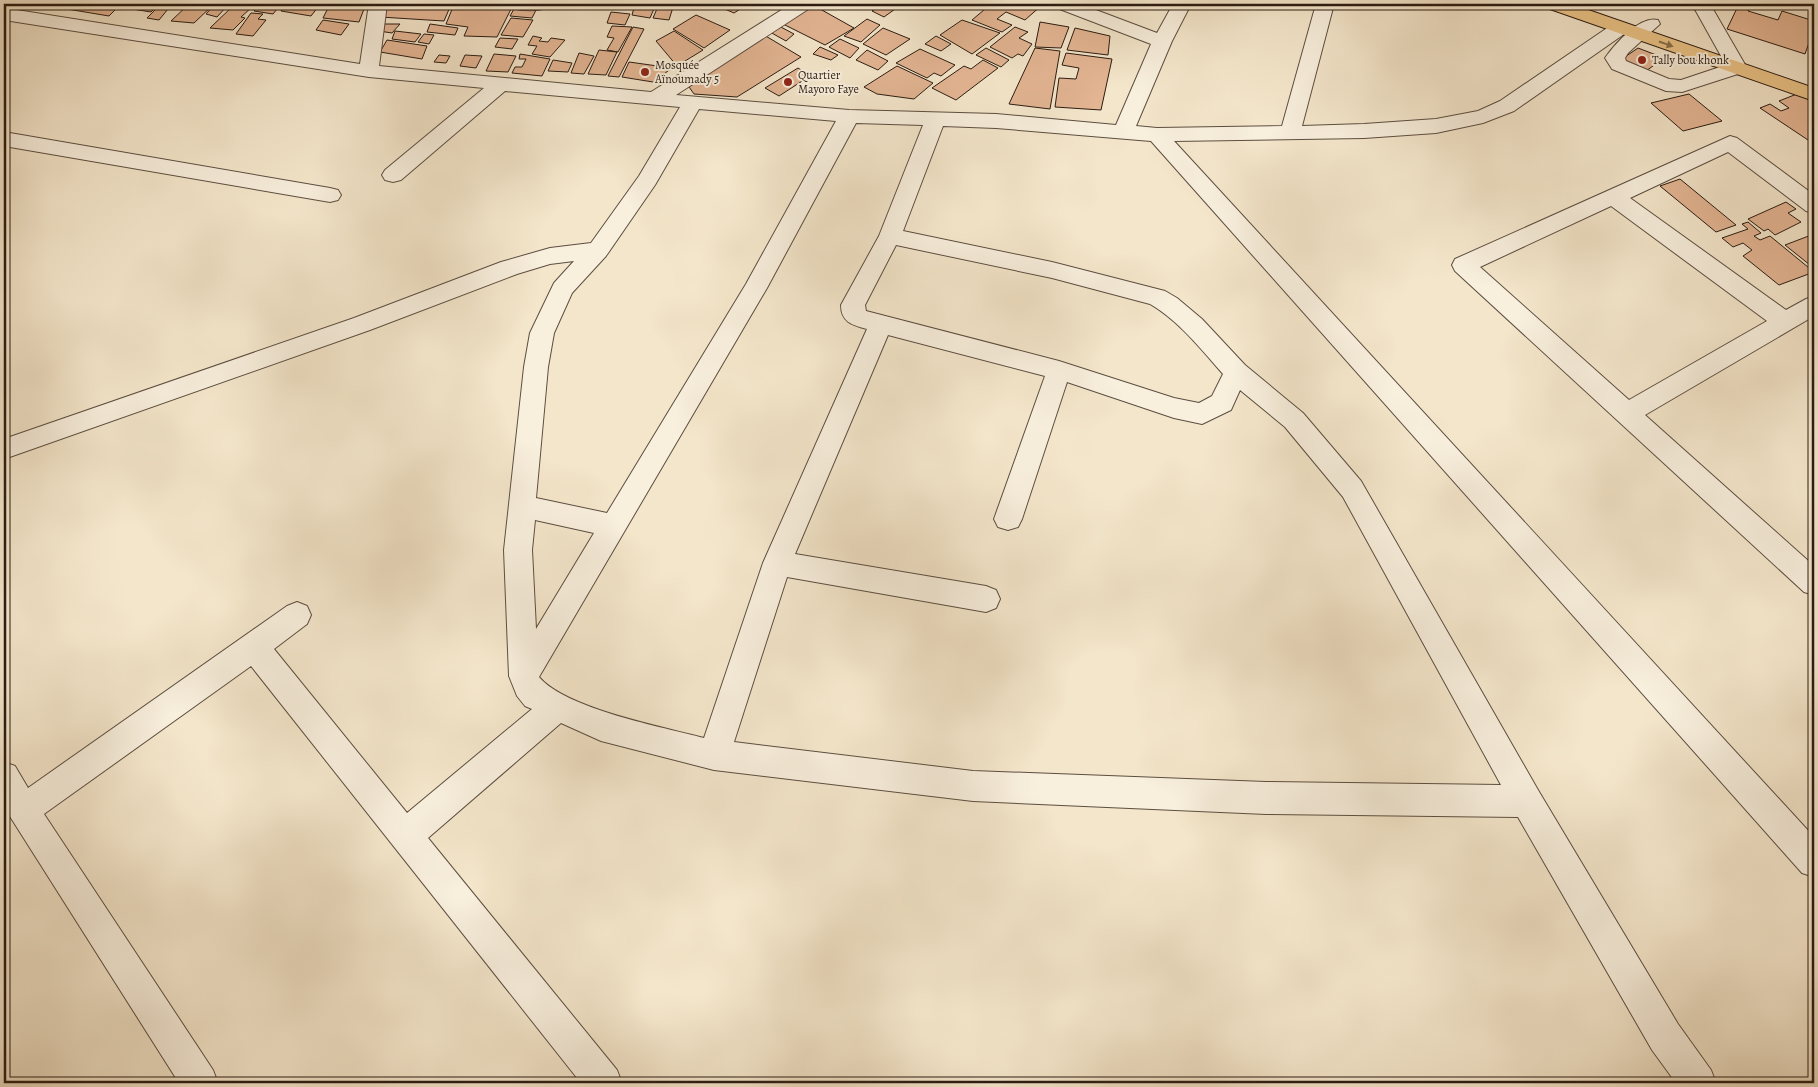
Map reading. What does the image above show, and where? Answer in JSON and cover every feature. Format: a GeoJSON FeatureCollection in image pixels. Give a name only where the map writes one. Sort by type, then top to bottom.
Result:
{"type":"FeatureCollection","features":[{"type":"Feature","properties":{"kind":"main road"},"geometry":{"type":"LineString","coordinates":[[1554,4],[1620,28],[1645,29],[1726,48],[1814,78]]}},
{"type":"Feature","properties":{"kind":"main road"},"geometry":{"type":"LineString","coordinates":[[1596,4],[1645,29],[1737,68],[1814,95]]}},
{"type":"Feature","properties":{"kind":"street"},"geometry":{"type":"LineString","coordinates":[[369,71],[378,4]]}},
{"type":"Feature","properties":{"kind":"street"},"geometry":{"type":"LineString","coordinates":[[518,4],[541,4]]}},
{"type":"Feature","properties":{"kind":"street"},"geometry":{"type":"LineString","coordinates":[[655,99],[802,4]]}},
{"type":"Feature","properties":{"kind":"street"},"geometry":{"type":"LineString","coordinates":[[1064,4],[1162,41]]}},
{"type":"Feature","properties":{"kind":"street"},"geometry":{"type":"LineString","coordinates":[[1123,132],[1162,41],[1182,4]]}},
{"type":"Feature","properties":{"kind":"street"},"geometry":{"type":"LineString","coordinates":[[1290,133],[1325,4]]}},
{"type":"Feature","properties":{"kind":"street"},"geometry":{"type":"LineString","coordinates":[[1645,29],[1621,49],[1615,58],[1619,65],[1634,73],[1666,85],[1682,86],[1696,83],[1737,68],[1726,48],[1716,15],[1701,4]]}},
{"type":"Feature","properties":{"kind":"street"},"geometry":{"type":"LineString","coordinates":[[4,14],[369,71],[849,116],[936,118],[1157,135],[1364,131],[1436,126],[1483,117],[1507,106],[1620,28]]}},
{"type":"Feature","properties":{"kind":"street"},"geometry":{"type":"LineString","coordinates":[[393,175],[501,84]]}},
{"type":"Feature","properties":{"kind":"street"},"geometry":{"type":"LineString","coordinates":[[693,102],[647,180],[598,250],[562,289],[542,333],[536,367],[518,550],[524,676],[528,686],[536,696],[601,726],[714,756],[973,786],[1266,798],[1527,801]]}},
{"type":"Feature","properties":{"kind":"street"},"geometry":{"type":"LineString","coordinates":[[524,676],[755,288],[849,116]]}},
{"type":"Feature","properties":{"kind":"street"},"geometry":{"type":"LineString","coordinates":[[936,118],[890,236],[853,305],[853,313],[858,318],[1059,370],[1174,408],[1202,414],[1222,403],[1236,372]]}},
{"type":"Feature","properties":{"kind":"street"},"geometry":{"type":"LineString","coordinates":[[1157,135],[1814,860]]}},
{"type":"Feature","properties":{"kind":"street"},"geometry":{"type":"LineString","coordinates":[[4,139],[330,195]]}},
{"type":"Feature","properties":{"kind":"street"},"geometry":{"type":"LineString","coordinates":[[1814,206],[1730,143],[1463,265],[1814,583]]}},
{"type":"Feature","properties":{"kind":"street"},"geometry":{"type":"LineString","coordinates":[[1794,190],[1814,179]]}},
{"type":"Feature","properties":{"kind":"street"},"geometry":{"type":"LineString","coordinates":[[1614,197],[1785,322]]}},
{"type":"Feature","properties":{"kind":"street"},"geometry":{"type":"LineString","coordinates":[[890,236],[1052,270],[1157,297],[1169,304],[1194,325],[1236,372],[1294,420],[1352,489],[1527,801],[1665,1037],[1698,1083]]}},
{"type":"Feature","properties":{"kind":"street"},"geometry":{"type":"LineString","coordinates":[[4,449],[362,324],[509,268],[550,256],[598,250]]}},
{"type":"Feature","properties":{"kind":"street"},"geometry":{"type":"LineString","coordinates":[[1626,414],[1814,305]]}},
{"type":"Feature","properties":{"kind":"street"},"geometry":{"type":"LineString","coordinates":[[714,756],[777,563],[882,324]]}},
{"type":"Feature","properties":{"kind":"street"},"geometry":{"type":"LineString","coordinates":[[1008,519],[1059,370]]}},
{"type":"Feature","properties":{"kind":"street"},"geometry":{"type":"LineString","coordinates":[[522,506],[613,526]]}},
{"type":"Feature","properties":{"kind":"street"},"geometry":{"type":"LineString","coordinates":[[777,563],[986,598]]}},
{"type":"Feature","properties":{"kind":"street"},"geometry":{"type":"LineString","coordinates":[[23,810],[297,615]]}},
{"type":"Feature","properties":{"kind":"street"},"geometry":{"type":"LineString","coordinates":[[254,647],[604,1083]]}},
{"type":"Feature","properties":{"kind":"street"},"geometry":{"type":"LineString","coordinates":[[406,835],[558,707]]}},
{"type":"Feature","properties":{"kind":"street"},"geometry":{"type":"LineString","coordinates":[[4,777],[23,810],[200,1083]]}},
{"type":"Feature","properties":{"kind":"building"},"geometry":{"type":"Polygon","coordinates":[[[42,4],[69,4],[66,8],[42,4]]]}},
{"type":"Feature","properties":{"kind":"building"},"geometry":{"type":"Polygon","coordinates":[[[72,4],[121,4],[109,16],[67,9],[72,4]]]}},
{"type":"Feature","properties":{"kind":"building"},"geometry":{"type":"Polygon","coordinates":[[[130,4],[159,4],[151,12],[126,8],[130,4]]]}},
{"type":"Feature","properties":{"kind":"building"},"geometry":{"type":"Polygon","coordinates":[[[161,4],[172,4],[159,20],[147,18],[161,4]]]}},
{"type":"Feature","properties":{"kind":"building"},"geometry":{"type":"Polygon","coordinates":[[[189,4],[214,4],[194,23],[171,21],[189,4]]]}},
{"type":"Feature","properties":{"kind":"building"},"geometry":{"type":"Polygon","coordinates":[[[215,4],[227,6],[217,17],[206,14],[215,4]]]}},
{"type":"Feature","properties":{"kind":"building"},"geometry":{"type":"Polygon","coordinates":[[[259,4],[281,4],[273,14],[254,11],[259,4]]]}},
{"type":"Feature","properties":{"kind":"building"},"geometry":{"type":"Polygon","coordinates":[[[286,4],[318,7],[311,16],[281,11],[286,4]]]}},
{"type":"Feature","properties":{"kind":"building"},"geometry":{"type":"Polygon","coordinates":[[[385,4],[450,7],[444,21],[380,17],[385,4]]]}},
{"type":"Feature","properties":{"kind":"building"},"geometry":{"type":"Polygon","coordinates":[[[635,4],[656,4],[650,18],[632,15],[635,4]]]}},
{"type":"Feature","properties":{"kind":"building"},"geometry":{"type":"Polygon","coordinates":[[[659,4],[674,4],[669,20],[653,18],[659,4]]]}},
{"type":"Feature","properties":{"kind":"building"},"geometry":{"type":"Polygon","coordinates":[[[724,4],[748,4],[734,13],[720,7],[724,4]]]}},
{"type":"Feature","properties":{"kind":"building"},"geometry":{"type":"Polygon","coordinates":[[[874,4],[902,4],[884,17],[872,11],[879,6],[874,4]]]}},
{"type":"Feature","properties":{"kind":"building"},"geometry":{"type":"Polygon","coordinates":[[[991,4],[1042,5],[1025,20],[1006,12],[997,19],[1012,25],[1002,32],[972,20],[991,4]]]}},
{"type":"Feature","properties":{"kind":"building"},"geometry":{"type":"Polygon","coordinates":[[[1739,4],[1751,4],[1748,11],[1778,20],[1782,11],[1814,21],[1814,29],[1805,54],[1727,29],[1739,4]]]}},
{"type":"Feature","properties":{"kind":"building"},"geometry":{"type":"Polygon","coordinates":[[[234,5],[251,8],[241,17],[245,18],[233,30],[210,28],[234,5]]]}},
{"type":"Feature","properties":{"kind":"building"},"geometry":{"type":"Polygon","coordinates":[[[813,5],[854,28],[825,45],[783,24],[813,5]]]}},
{"type":"Feature","properties":{"kind":"building"},"geometry":{"type":"Polygon","coordinates":[[[453,7],[511,9],[497,37],[464,36],[468,27],[446,24],[453,7]]]}},
{"type":"Feature","properties":{"kind":"building"},"geometry":{"type":"Polygon","coordinates":[[[328,8],[364,9],[359,22],[323,18],[328,8]]]}},
{"type":"Feature","properties":{"kind":"building"},"geometry":{"type":"Polygon","coordinates":[[[514,9],[536,10],[532,18],[510,16],[514,9]]]}},
{"type":"Feature","properties":{"kind":"building"},"geometry":{"type":"Polygon","coordinates":[[[611,12],[630,14],[625,25],[607,23],[611,12]]]}},
{"type":"Feature","properties":{"kind":"building"},"geometry":{"type":"Polygon","coordinates":[[[251,13],[263,14],[258,19],[266,20],[253,36],[236,34],[251,13]]]}},
{"type":"Feature","properties":{"kind":"building"},"geometry":{"type":"Polygon","coordinates":[[[696,15],[730,30],[704,48],[673,29],[696,15]]]}},
{"type":"Feature","properties":{"kind":"building"},"geometry":{"type":"Polygon","coordinates":[[[511,18],[533,20],[523,37],[501,35],[511,18]]]}},
{"type":"Feature","properties":{"kind":"building"},"geometry":{"type":"Polygon","coordinates":[[[867,19],[880,25],[861,42],[844,36],[867,19]]]}},
{"type":"Feature","properties":{"kind":"building"},"geometry":{"type":"Polygon","coordinates":[[[323,20],[349,24],[341,35],[316,30],[323,20]]]}},
{"type":"Feature","properties":{"kind":"building"},"geometry":{"type":"Polygon","coordinates":[[[962,20],[1000,33],[972,54],[940,35],[962,20]]]}},
{"type":"Feature","properties":{"kind":"building"},"geometry":{"type":"Polygon","coordinates":[[[1040,22],[1069,27],[1061,48],[1035,47],[1040,22]]]}},
{"type":"Feature","properties":{"kind":"building"},"geometry":{"type":"Polygon","coordinates":[[[381,24],[400,24],[392,33],[379,31],[381,24]]]}},
{"type":"Feature","properties":{"kind":"building"},"geometry":{"type":"Polygon","coordinates":[[[430,24],[458,28],[455,35],[427,32],[430,24]]]}},
{"type":"Feature","properties":{"kind":"building"},"geometry":{"type":"Polygon","coordinates":[[[612,26],[632,27],[618,52],[607,50],[614,38],[607,37],[612,26]]]}},
{"type":"Feature","properties":{"kind":"building"},"geometry":{"type":"Polygon","coordinates":[[[779,26],[794,34],[786,41],[770,32],[779,26]]]}},
{"type":"Feature","properties":{"kind":"building"},"geometry":{"type":"Polygon","coordinates":[[[633,27],[644,29],[619,77],[608,76],[633,27]]]}},
{"type":"Feature","properties":{"kind":"building"},"geometry":{"type":"Polygon","coordinates":[[[1015,27],[1028,32],[1019,38],[1032,44],[1023,56],[1018,54],[1012,58],[990,47],[1015,27]]]}},
{"type":"Feature","properties":{"kind":"building"},"geometry":{"type":"Polygon","coordinates":[[[883,28],[910,39],[886,55],[863,44],[883,28]]]}},
{"type":"Feature","properties":{"kind":"building"},"geometry":{"type":"Polygon","coordinates":[[[1075,28],[1110,36],[1108,55],[1067,50],[1075,28]]]}},
{"type":"Feature","properties":{"kind":"building"},"geometry":{"type":"Polygon","coordinates":[[[395,31],[421,34],[415,42],[392,39],[395,31]]]}},
{"type":"Feature","properties":{"kind":"building"},"geometry":{"type":"Polygon","coordinates":[[[674,31],[703,50],[677,66],[656,41],[674,31]]]}},
{"type":"Feature","properties":{"kind":"building"},"geometry":{"type":"Polygon","coordinates":[[[424,34],[434,35],[429,44],[418,42],[424,34]]]}},
{"type":"Feature","properties":{"kind":"building"},"geometry":{"type":"Polygon","coordinates":[[[764,35],[801,57],[737,97],[694,94],[689,87],[764,35]]]}},
{"type":"Feature","properties":{"kind":"building"},"geometry":{"type":"Polygon","coordinates":[[[533,36],[542,38],[539,41],[548,42],[551,38],[565,40],[550,57],[532,54],[537,46],[528,45],[533,36]]]}},
{"type":"Feature","properties":{"kind":"building"},"geometry":{"type":"Polygon","coordinates":[[[936,36],[951,44],[941,51],[925,44],[936,36]]]}},
{"type":"Feature","properties":{"kind":"building"},"geometry":{"type":"Polygon","coordinates":[[[500,38],[518,39],[512,49],[495,47],[500,38]]]}},
{"type":"Feature","properties":{"kind":"building"},"geometry":{"type":"Polygon","coordinates":[[[840,39],[859,48],[850,58],[829,47],[840,39]]]}},
{"type":"Feature","properties":{"kind":"building"},"geometry":{"type":"Polygon","coordinates":[[[387,40],[427,46],[422,59],[380,52],[387,40]]]}},
{"type":"Feature","properties":{"kind":"building"},"geometry":{"type":"Polygon","coordinates":[[[820,47],[838,55],[831,60],[813,54],[820,47]]]}},
{"type":"Feature","properties":{"kind":"building"},"geometry":{"type":"Polygon","coordinates":[[[986,48],[1009,60],[1001,67],[976,55],[986,48]]]}},
{"type":"Feature","properties":{"kind":"building"},"geometry":{"type":"Polygon","coordinates":[[[1035,48],[1060,51],[1050,109],[1009,104],[1035,48]]]}},
{"type":"Feature","properties":{"kind":"building","name":"Tally bou khonk"},"geometry":{"type":"Polygon","coordinates":[[[1638,48],[1664,58],[1646,71],[1619,61],[1638,48]]]}},
{"type":"Feature","properties":{"kind":"building"},"geometry":{"type":"Polygon","coordinates":[[[920,49],[955,65],[941,76],[934,73],[927,78],[896,63],[920,49]]]}},
{"type":"Feature","properties":{"kind":"building"},"geometry":{"type":"Polygon","coordinates":[[[599,50],[617,52],[606,75],[588,74],[599,50]]]}},
{"type":"Feature","properties":{"kind":"building"},"geometry":{"type":"Polygon","coordinates":[[[867,50],[888,61],[878,70],[856,60],[867,50]]]}},
{"type":"Feature","properties":{"kind":"building"},"geometry":{"type":"Polygon","coordinates":[[[579,53],[594,56],[584,74],[571,73],[579,53]]]}},
{"type":"Feature","properties":{"kind":"building"},"geometry":{"type":"Polygon","coordinates":[[[1066,53],[1112,59],[1101,110],[1055,107],[1059,78],[1076,79],[1079,68],[1062,65],[1066,53]]]}},
{"type":"Feature","properties":{"kind":"building"},"geometry":{"type":"Polygon","coordinates":[[[494,54],[516,56],[508,72],[486,71],[494,54]]]}},
{"type":"Feature","properties":{"kind":"building"},"geometry":{"type":"Polygon","coordinates":[[[520,54],[550,59],[542,76],[512,73],[515,67],[522,67],[526,59],[519,59],[520,54]]]}},
{"type":"Feature","properties":{"kind":"building"},"geometry":{"type":"Polygon","coordinates":[[[439,55],[450,56],[446,63],[434,62],[439,55]]]}},
{"type":"Feature","properties":{"kind":"building"},"geometry":{"type":"Polygon","coordinates":[[[465,55],[482,56],[476,68],[460,66],[465,55]]]}},
{"type":"Feature","properties":{"kind":"building"},"geometry":{"type":"Polygon","coordinates":[[[553,60],[572,63],[568,72],[548,71],[553,60]]]}},
{"type":"Feature","properties":{"kind":"building"},"geometry":{"type":"Polygon","coordinates":[[[983,60],[998,68],[956,100],[932,88],[964,66],[971,69],[983,60]]]}},
{"type":"Feature","properties":{"kind":"building","name":"Mosquée Aïnoumady 5"},"geometry":{"type":"Polygon","coordinates":[[[629,62],[672,68],[653,82],[622,77],[629,62]]]}},
{"type":"Feature","properties":{"kind":"building"},"geometry":{"type":"Polygon","coordinates":[[[897,66],[933,83],[914,99],[877,94],[864,87],[897,66]]]}},
{"type":"Feature","properties":{"kind":"building","name":"Quartier Mayoro Faye"},"geometry":{"type":"Polygon","coordinates":[[[798,68],[810,76],[779,96],[765,88],[798,68]]]}},
{"type":"Feature","properties":{"kind":"building"},"geometry":{"type":"Polygon","coordinates":[[[1802,92],[1814,100],[1814,130],[1812,131],[1814,133],[1814,144],[1760,108],[1770,104],[1781,111],[1789,108],[1779,101],[1802,92]]]}},
{"type":"Feature","properties":{"kind":"building"},"geometry":{"type":"Polygon","coordinates":[[[1689,94],[1722,121],[1683,131],[1651,103],[1689,94]]]}},
{"type":"Feature","properties":{"kind":"building"},"geometry":{"type":"Polygon","coordinates":[[[1680,179],[1736,225],[1716,232],[1660,186],[1680,179]]]}},
{"type":"Feature","properties":{"kind":"building"},"geometry":{"type":"Polygon","coordinates":[[[1786,202],[1796,209],[1788,213],[1801,222],[1775,235],[1768,229],[1764,231],[1748,219],[1786,202]]]}},
{"type":"Feature","properties":{"kind":"building"},"geometry":{"type":"Polygon","coordinates":[[[1748,222],[1761,233],[1754,236],[1760,240],[1770,236],[1814,272],[1779,285],[1743,256],[1752,250],[1743,243],[1733,247],[1722,238],[1748,229],[1742,224],[1748,222]]]}},
{"type":"Feature","properties":{"kind":"building"},"geometry":{"type":"Polygon","coordinates":[[[1814,234],[1814,263],[1810,265],[1785,245],[1814,234]]]}},
{"type":"Feature","properties":{"kind":"place","name":"Tally bou khonk"},"geometry":{"type":"Point","coordinates":[1642,60]}},
{"type":"Feature","properties":{"kind":"place","name":"Mosquée Aïnoumady 5"},"geometry":{"type":"Point","coordinates":[645,72]}},
{"type":"Feature","properties":{"kind":"place","name":"Quartier Mayoro Faye"},"geometry":{"type":"Point","coordinates":[788,82]}}]}
